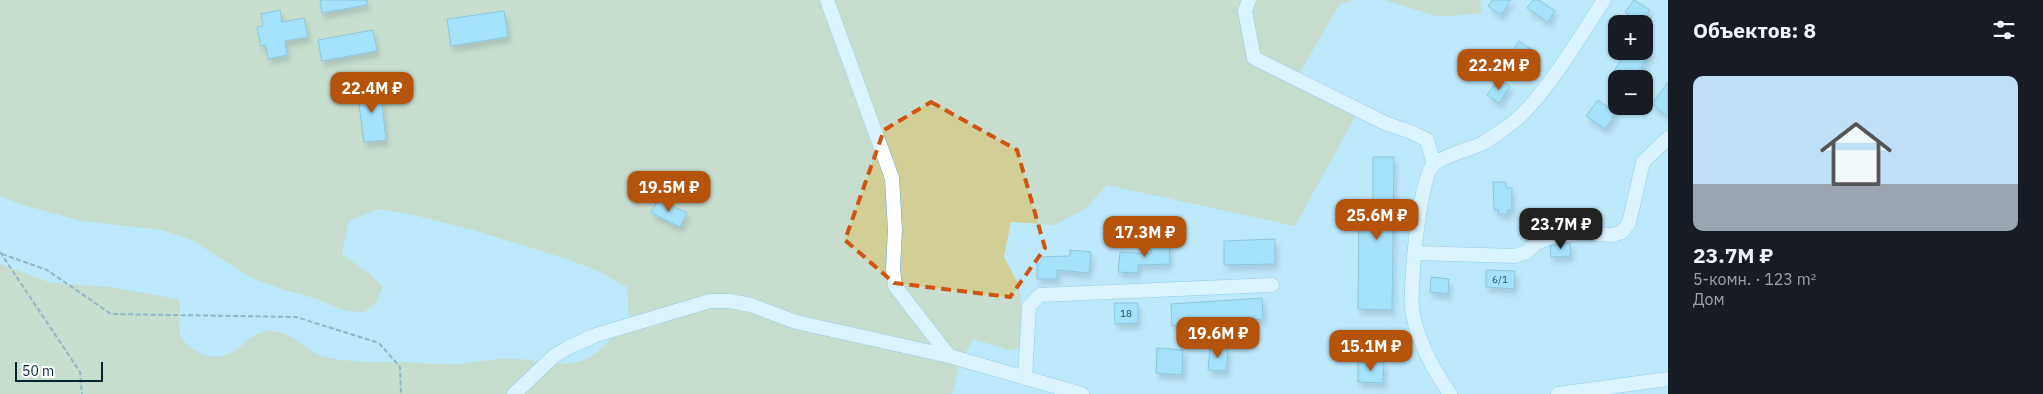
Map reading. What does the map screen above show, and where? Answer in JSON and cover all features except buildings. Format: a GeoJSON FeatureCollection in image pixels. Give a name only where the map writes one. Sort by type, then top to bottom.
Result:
{"type":"FeatureCollection","features":[{"type":"Feature","properties":{"kind":"street"},"geometry":{"type":"LineString","coordinates":[[827,0],[892,178],[895,230],[895,286],[903,300],[949,356]]}},
{"type":"Feature","properties":{"kind":"street"},"geometry":{"type":"LineString","coordinates":[[1249,0],[1245,11],[1254,58],[1385,123],[1411,132],[1426,140],[1434,164]]}},
{"type":"Feature","properties":{"kind":"street"},"geometry":{"type":"LineString","coordinates":[[1450,394],[1423,347],[1412,308],[1421,196],[1426,177],[1434,164],[1483,143],[1513,122],[1532,102],[1564,60],[1604,0]]}},
{"type":"Feature","properties":{"kind":"street"},"geometry":{"type":"LineString","coordinates":[[1416,253],[1515,256],[1527,252],[1535,244],[1552,236],[1585,233],[1612,235],[1622,232],[1629,223],[1643,162],[1668,138]]}},
{"type":"Feature","properties":{"kind":"street"},"geometry":{"type":"LineString","coordinates":[[1025,378],[1030,306],[1040,295],[1272,285]]}},
{"type":"Feature","properties":{"kind":"street"},"geometry":{"type":"LineString","coordinates":[[514,394],[554,356],[569,347],[596,335],[710,300],[751,305],[796,322],[949,356],[1082,394]]}},
{"type":"Feature","properties":{"kind":"street"},"geometry":{"type":"LineString","coordinates":[[1558,394],[1668,379]]}},
{"type":"Feature","properties":{"kind":"path"},"geometry":{"type":"LineString","coordinates":[[1,253],[80,372],[82,394]]}},
{"type":"Feature","properties":{"kind":"path"},"geometry":{"type":"LineString","coordinates":[[1,253],[47,270],[110,314],[296,317],[379,343],[400,367],[401,394]]}},
{"type":"Feature","properties":{"kind":"highlighted area"},"geometry":{"type":"Polygon","coordinates":[[[931,102],[1017,150],[1045,248],[1010,297],[894,283],[845,240],[884,130],[931,102]]]}},
{"type":"Feature","properties":{"kind":"shaded area"},"geometry":{"type":"Polygon","coordinates":[[[0,0],[1354,0],[1340,4],[1296,79],[1355,117],[1295,226],[1107,185],[1086,208],[1055,225],[1011,222],[1004,257],[1020,287],[1023,344],[1012,351],[973,339],[959,367],[952,394],[0,394],[0,264],[51,283],[109,287],[178,299],[180,305],[179,324],[182,337],[186,344],[207,356],[219,357],[229,354],[254,336],[272,331],[287,335],[318,355],[345,360],[458,364],[510,359],[565,364],[581,361],[594,354],[629,319],[627,287],[598,271],[567,259],[473,230],[410,214],[378,209],[349,221],[342,254],[370,274],[383,287],[375,304],[363,313],[343,310],[314,298],[281,289],[250,277],[192,240],[162,230],[81,221],[20,204],[0,196],[0,0]]]}},
{"type":"Feature","properties":{"kind":"shaded area"},"geometry":{"type":"Polygon","coordinates":[[[1385,0],[1480,0],[1482,13],[1438,17],[1385,0]]]}}]}
